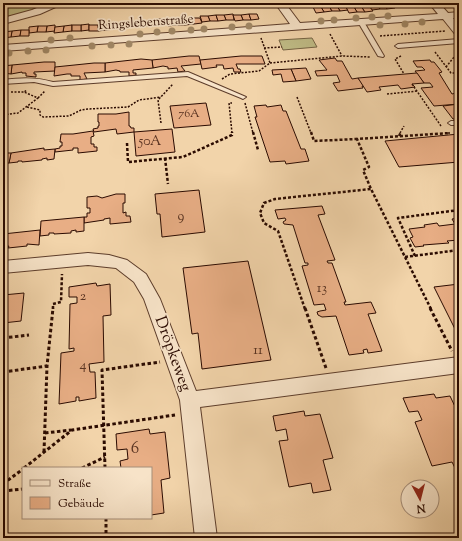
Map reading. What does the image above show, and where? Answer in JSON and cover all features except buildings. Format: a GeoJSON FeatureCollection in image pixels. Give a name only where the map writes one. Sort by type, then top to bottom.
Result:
{"type":"FeatureCollection","features":[{"type":"Feature","properties":{"kind":"street"},"geometry":{"type":"LineString","coordinates":[[3,21],[36,12],[57,3]]}},
{"type":"Feature","properties":{"kind":"street"},"geometry":{"type":"LineString","coordinates":[[280,3],[297,27]]}},
{"type":"Feature","properties":{"kind":"street"},"geometry":{"type":"LineString","coordinates":[[434,3],[455,31]]}},
{"type":"Feature","properties":{"kind":"street","name":"Ringslebenstraße"},"geometry":{"type":"LineString","coordinates":[[3,48],[459,15]]}},
{"type":"Feature","properties":{"kind":"street","name":"Dröpkeweg"},"geometry":{"type":"LineString","coordinates":[[3,268],[88,259],[121,264],[133,272],[140,278],[152,299],[185,407],[456,360]]}},
{"type":"Feature","properties":{"kind":"street"},"geometry":{"type":"LineString","coordinates":[[185,407],[206,538]]}},
{"type":"Feature","properties":{"kind":"lane"},"geometry":{"type":"LineString","coordinates":[[361,22],[381,56]]}},
{"type":"Feature","properties":{"kind":"lane"},"geometry":{"type":"LineString","coordinates":[[398,46],[459,40]]}},
{"type":"Feature","properties":{"kind":"lane"},"geometry":{"type":"LineString","coordinates":[[3,82],[42,80],[54,84],[188,74],[214,84],[244,99]]}},
{"type":"Feature","properties":{"kind":"lane"},"geometry":{"type":"LineString","coordinates":[[451,123],[459,123]]}},
{"type":"Feature","properties":{"kind":"path"},"geometry":{"type":"LineString","coordinates":[[370,37],[455,31]]}},
{"type":"Feature","properties":{"kind":"path"},"geometry":{"type":"LineString","coordinates":[[259,35],[270,63]]}},
{"type":"Feature","properties":{"kind":"path"},"geometry":{"type":"LineString","coordinates":[[331,35],[342,56]]}},
{"type":"Feature","properties":{"kind":"path"},"geometry":{"type":"LineString","coordinates":[[264,48],[282,47]]}},
{"type":"Feature","properties":{"kind":"path"},"geometry":{"type":"LineString","coordinates":[[446,67],[459,51],[453,50]]}},
{"type":"Feature","properties":{"kind":"path"},"geometry":{"type":"LineString","coordinates":[[435,52],[451,73],[459,72]]}},
{"type":"Feature","properties":{"kind":"path"},"geometry":{"type":"LineString","coordinates":[[429,53],[441,52]]}},
{"type":"Feature","properties":{"kind":"path"},"geometry":{"type":"LineString","coordinates":[[403,55],[395,59],[404,74]]}},
{"type":"Feature","properties":{"kind":"path"},"geometry":{"type":"LineString","coordinates":[[214,84],[230,74],[259,71],[270,63],[342,56],[362,58],[381,56]]}},
{"type":"Feature","properties":{"kind":"path"},"geometry":{"type":"LineString","coordinates":[[160,123],[158,100],[173,85],[172,76]]}},
{"type":"Feature","properties":{"kind":"path"},"geometry":{"type":"LineString","coordinates":[[3,115],[18,114],[38,98],[24,92],[29,90],[32,80]]}},
{"type":"Feature","properties":{"kind":"path"},"geometry":{"type":"LineString","coordinates":[[412,84],[446,133]]}},
{"type":"Feature","properties":{"kind":"path"},"geometry":{"type":"LineString","coordinates":[[387,94],[418,91]]}},
{"type":"Feature","properties":{"kind":"path"},"geometry":{"type":"LineString","coordinates":[[27,107],[40,110],[40,115],[43,117],[69,116],[81,110],[128,107],[139,100],[161,97]]}},
{"type":"Feature","properties":{"kind":"path"},"geometry":{"type":"LineString","coordinates":[[297,97],[314,141],[452,132]]}},
{"type":"Feature","properties":{"kind":"path"},"geometry":{"type":"LineString","coordinates":[[127,143],[128,162],[183,157],[232,135],[229,103],[244,99],[258,150]]}},
{"type":"Feature","properties":{"kind":"path"},"geometry":{"type":"LineString","coordinates":[[399,136],[404,126]]}},
{"type":"Feature","properties":{"kind":"path"},"geometry":{"type":"LineString","coordinates":[[357,139],[369,167],[363,170],[371,189],[456,360]]}},
{"type":"Feature","properties":{"kind":"path"},"geometry":{"type":"LineString","coordinates":[[164,158],[168,184]]}},
{"type":"Feature","properties":{"kind":"path"},"geometry":{"type":"LineString","coordinates":[[327,373],[278,231],[264,223],[260,213],[264,203],[275,199],[371,189]]}},
{"type":"Feature","properties":{"kind":"path"},"geometry":{"type":"LineString","coordinates":[[415,256],[398,218],[459,210]]}},
{"type":"Feature","properties":{"kind":"path"},"geometry":{"type":"LineString","coordinates":[[405,257],[459,250]]}},
{"type":"Feature","properties":{"kind":"path"},"geometry":{"type":"LineString","coordinates":[[44,452],[47,366],[53,304],[61,302],[62,267]]}},
{"type":"Feature","properties":{"kind":"path"},"geometry":{"type":"LineString","coordinates":[[3,338],[30,335]]}},
{"type":"Feature","properties":{"kind":"path"},"geometry":{"type":"LineString","coordinates":[[105,467],[102,370],[162,362]]}},
{"type":"Feature","properties":{"kind":"path"},"geometry":{"type":"LineString","coordinates":[[3,372],[47,366]]}},
{"type":"Feature","properties":{"kind":"path"},"geometry":{"type":"LineString","coordinates":[[45,433],[103,425],[185,407]]}},
{"type":"Feature","properties":{"kind":"path"},"geometry":{"type":"LineString","coordinates":[[24,467],[72,430]]}},
{"type":"Feature","properties":{"kind":"path"},"geometry":{"type":"LineString","coordinates":[[84,467],[105,457]]}},
{"type":"Feature","properties":{"kind":"path"},"geometry":{"type":"LineString","coordinates":[[3,484],[22,469]]}},
{"type":"Feature","properties":{"kind":"path"},"geometry":{"type":"LineString","coordinates":[[3,491],[22,489]]}},
{"type":"Feature","properties":{"kind":"path"},"geometry":{"type":"LineString","coordinates":[[106,519],[106,534]]}},
{"type":"Feature","properties":{"kind":"shaded area"},"geometry":{"type":"Polygon","coordinates":[[[3,3],[55,3],[3,20],[3,3]]]}},
{"type":"Feature","properties":{"kind":"shaded area"},"geometry":{"type":"Polygon","coordinates":[[[312,38],[317,47],[283,50],[279,40],[312,38]]]}}]}
